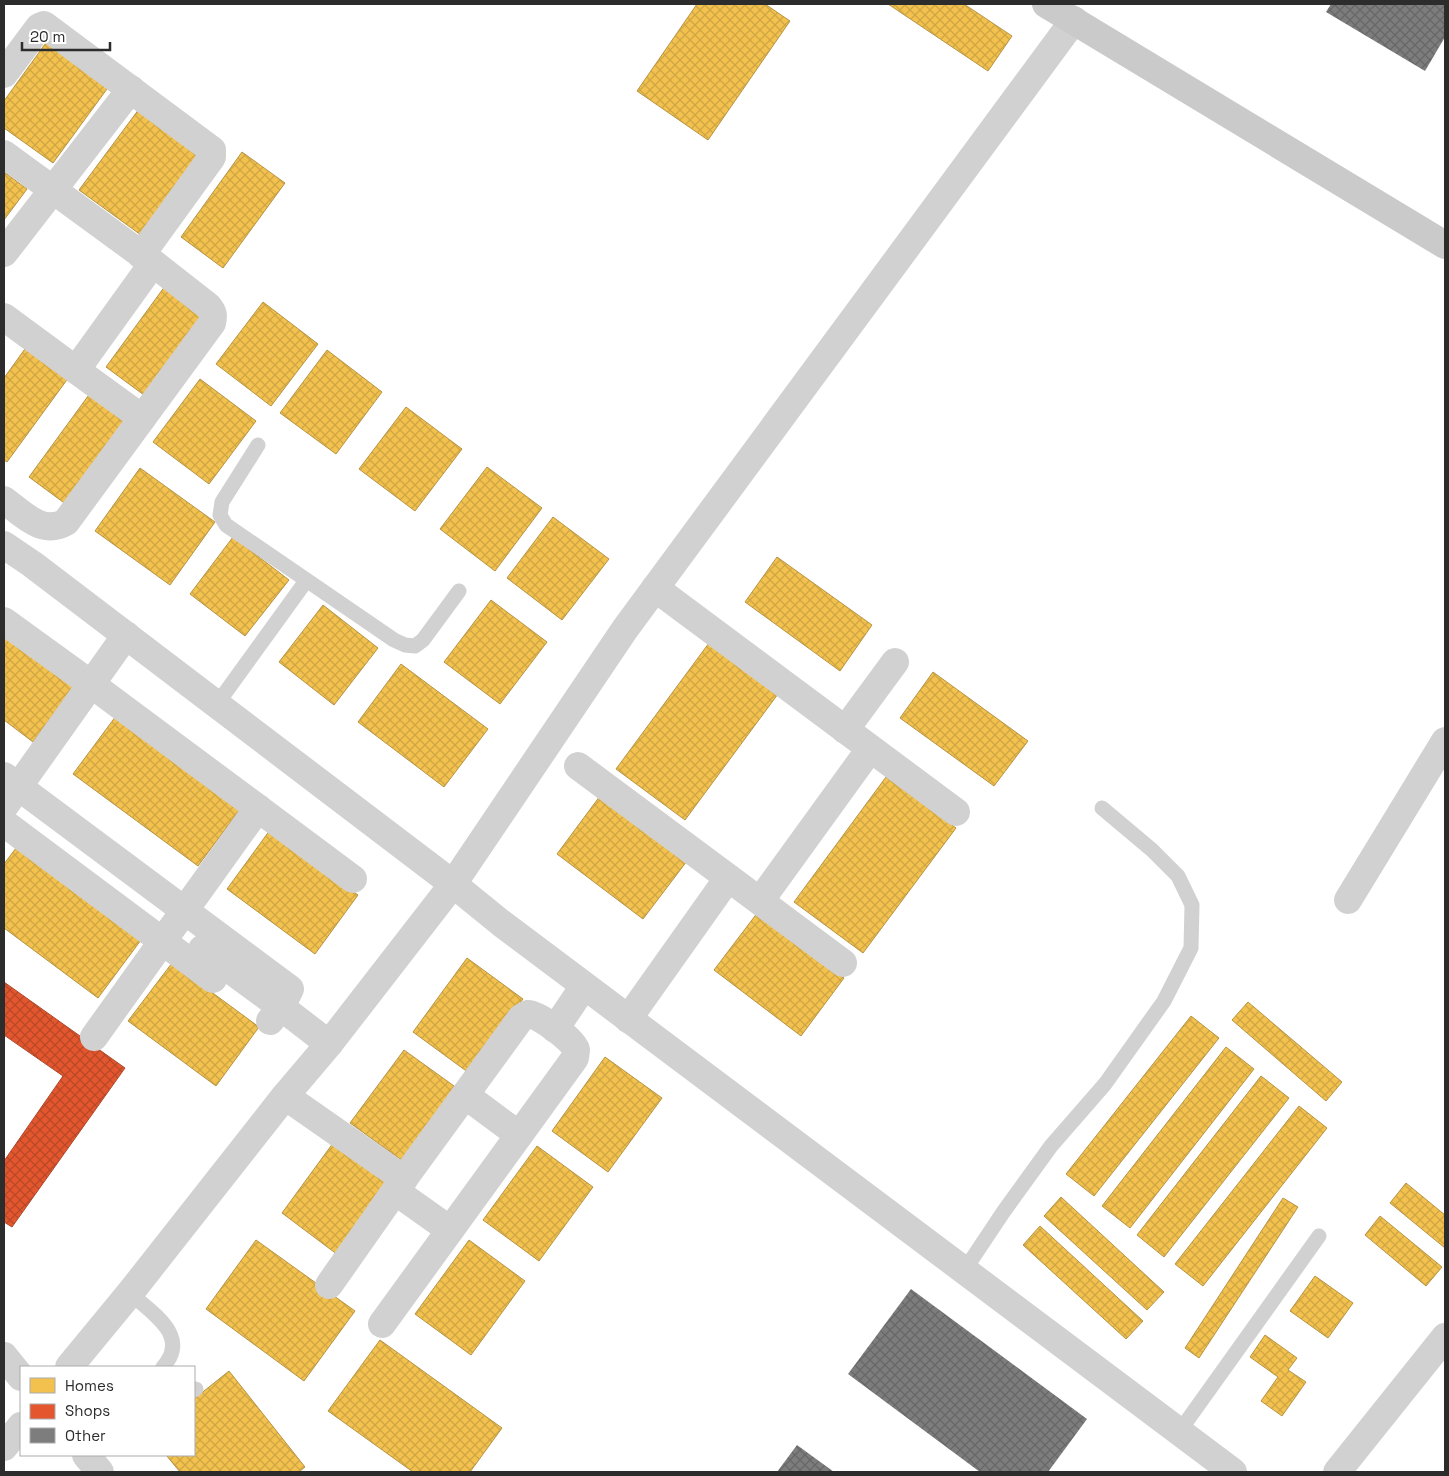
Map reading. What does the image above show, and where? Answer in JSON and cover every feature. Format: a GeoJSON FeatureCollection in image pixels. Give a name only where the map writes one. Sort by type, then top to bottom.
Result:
{"type":"FeatureCollection","features":[{"type":"Feature","properties":{"kind":"street"},"geometry":{"type":"LineString","coordinates":[[1050,5],[1445,245]]}},
{"type":"Feature","properties":{"kind":"street"},"geometry":{"type":"LineString","coordinates":[[70,1366],[130,1293],[285,1096],[329,1044],[453,884],[556,731],[656,588],[1074,20]]}},
{"type":"Feature","properties":{"kind":"street"},"geometry":{"type":"LineString","coordinates":[[4,74],[39,27],[44,25],[209,146],[213,153],[76,370]]}},
{"type":"Feature","properties":{"kind":"street"},"geometry":{"type":"LineString","coordinates":[[4,254],[131,89]]}},
{"type":"Feature","properties":{"kind":"street"},"geometry":{"type":"LineString","coordinates":[[4,154],[208,306],[213,312],[214,317],[212,323],[66,522],[58,527],[49,528],[39,525],[4,500]]}},
{"type":"Feature","properties":{"kind":"street"},"geometry":{"type":"LineString","coordinates":[[4,317],[142,418]]}},
{"type":"Feature","properties":{"kind":"street"},"geometry":{"type":"LineString","coordinates":[[4,544],[217,704],[584,986],[1232,1472]]}},
{"type":"Feature","properties":{"kind":"street"},"geometry":{"type":"LineString","coordinates":[[656,588],[956,812]]}},
{"type":"Feature","properties":{"kind":"street"},"geometry":{"type":"LineString","coordinates":[[4,621],[352,879]]}},
{"type":"Feature","properties":{"kind":"street"},"geometry":{"type":"LineString","coordinates":[[4,823],[270,1021],[281,1007],[290,989],[184,911],[9,790],[91,684],[126,635]]}},
{"type":"Feature","properties":{"kind":"street"},"geometry":{"type":"LineString","coordinates":[[845,730],[895,662]]}},
{"type":"Feature","properties":{"kind":"street"},"geometry":{"type":"LineString","coordinates":[[1348,900],[1445,741]]}},
{"type":"Feature","properties":{"kind":"street"},"geometry":{"type":"LineString","coordinates":[[760,901],[870,749]]}},
{"type":"Feature","properties":{"kind":"street"},"geometry":{"type":"LineString","coordinates":[[578,766],[843,963]]}},
{"type":"Feature","properties":{"kind":"street"},"geometry":{"type":"LineString","coordinates":[[94,1037],[258,808]]}},
{"type":"Feature","properties":{"kind":"street"},"geometry":{"type":"LineString","coordinates":[[628,1019],[728,878]]}},
{"type":"Feature","properties":{"kind":"street"},"geometry":{"type":"LineString","coordinates":[[202,949],[329,1044]]}},
{"type":"Feature","properties":{"kind":"street"},"geometry":{"type":"LineString","coordinates":[[555,1029],[584,986]]}},
{"type":"Feature","properties":{"kind":"street"},"geometry":{"type":"LineString","coordinates":[[329,1285],[521,1018],[528,1014],[537,1016],[555,1029],[573,1044],[576,1051],[575,1058],[382,1324]]}},
{"type":"Feature","properties":{"kind":"street"},"geometry":{"type":"LineString","coordinates":[[465,1095],[518,1136]]}},
{"type":"Feature","properties":{"kind":"street"},"geometry":{"type":"LineString","coordinates":[[285,1096],[400,1185],[450,1230]]}},
{"type":"Feature","properties":{"kind":"street"},"geometry":{"type":"LineString","coordinates":[[1337,1472],[1445,1337]]}},
{"type":"Feature","properties":{"kind":"street"},"geometry":{"type":"LineString","coordinates":[[4,1356],[20,1376]]}},
{"type":"Feature","properties":{"kind":"street"},"geometry":{"type":"LineString","coordinates":[[4,1447],[20,1427]]}},
{"type":"Feature","properties":{"kind":"street"},"geometry":{"type":"LineString","coordinates":[[87,1456],[100,1472]]}},
{"type":"Feature","properties":{"kind":"lane"},"geometry":{"type":"LineString","coordinates":[[258,445],[222,502],[220,515],[226,525],[394,640],[405,645],[415,646],[423,640],[459,590]]}},
{"type":"Feature","properties":{"kind":"lane"},"geometry":{"type":"LineString","coordinates":[[217,704],[306,581]]}},
{"type":"Feature","properties":{"kind":"lane"},"geometry":{"type":"LineString","coordinates":[[964,1271],[1051,1146],[1105,1084],[1164,1002],[1191,948],[1192,905],[1178,876],[1152,850],[1102,808]]}},
{"type":"Feature","properties":{"kind":"lane"},"geometry":{"type":"LineString","coordinates":[[1179,1432],[1319,1236]]}},
{"type":"Feature","properties":{"kind":"lane"},"geometry":{"type":"LineString","coordinates":[[130,1293],[164,1324],[171,1334],[174,1344],[172,1355],[164,1366]]}},
{"type":"Feature","properties":{"kind":"building: Homes"},"geometry":{"type":"Polygon","coordinates":[[[697,4],[765,4],[790,21],[708,140],[637,91],[697,4]]]}},
{"type":"Feature","properties":{"kind":"building: Homes"},"geometry":{"type":"Polygon","coordinates":[[[888,4],[964,4],[1012,36],[988,71],[888,4]]]}},
{"type":"Feature","properties":{"kind":"building: Homes"},"geometry":{"type":"Polygon","coordinates":[[[53,33],[115,78],[53,163],[4,128],[4,101],[53,33]]]}},
{"type":"Feature","properties":{"kind":"building: Homes"},"geometry":{"type":"Polygon","coordinates":[[[142,105],[204,150],[141,235],[79,190],[142,105]]]}},
{"type":"Feature","properties":{"kind":"building: Homes"},"geometry":{"type":"Polygon","coordinates":[[[242,152],[285,183],[223,268],[181,237],[242,152]]]}},
{"type":"Feature","properties":{"kind":"building: Homes"},"geometry":{"type":"Polygon","coordinates":[[[4,172],[27,189],[4,220],[4,172]]]}},
{"type":"Feature","properties":{"kind":"building: Homes"},"geometry":{"type":"Polygon","coordinates":[[[168,282],[210,313],[148,398],[106,367],[168,282]]]}},
{"type":"Feature","properties":{"kind":"building: Homes"},"geometry":{"type":"Polygon","coordinates":[[[263,302],[318,344],[271,406],[216,364],[263,302]]]}},
{"type":"Feature","properties":{"kind":"building: Homes"},"geometry":{"type":"Polygon","coordinates":[[[27,346],[69,377],[7,462],[4,460],[4,378],[27,346]]]}},
{"type":"Feature","properties":{"kind":"building: Homes"},"geometry":{"type":"Polygon","coordinates":[[[327,350],[382,392],[336,454],[280,413],[327,350]]]}},
{"type":"Feature","properties":{"kind":"building: Homes"},"geometry":{"type":"Polygon","coordinates":[[[200,379],[256,421],[209,484],[153,442],[200,379]]]}},
{"type":"Feature","properties":{"kind":"building: Homes"},"geometry":{"type":"Polygon","coordinates":[[[91,392],[133,423],[71,508],[29,477],[91,392]]]}},
{"type":"Feature","properties":{"kind":"building: Homes"},"geometry":{"type":"Polygon","coordinates":[[[406,407],[462,449],[415,511],[359,469],[406,407]]]}},
{"type":"Feature","properties":{"kind":"building: Homes"},"geometry":{"type":"Polygon","coordinates":[[[487,467],[542,508],[495,571],[440,529],[487,467]]]}},
{"type":"Feature","properties":{"kind":"building: Homes"},"geometry":{"type":"Polygon","coordinates":[[[140,468],[215,522],[170,585],[95,531],[140,468]]]}},
{"type":"Feature","properties":{"kind":"building: Homes"},"geometry":{"type":"Polygon","coordinates":[[[553,517],[609,559],[562,620],[507,578],[553,517]]]}},
{"type":"Feature","properties":{"kind":"building: Homes"},"geometry":{"type":"Polygon","coordinates":[[[233,537],[289,580],[245,636],[190,594],[233,537]]]}},
{"type":"Feature","properties":{"kind":"building: Homes"},"geometry":{"type":"Polygon","coordinates":[[[777,557],[872,625],[840,671],[745,602],[777,557]]]}},
{"type":"Feature","properties":{"kind":"building: Homes"},"geometry":{"type":"Polygon","coordinates":[[[491,600],[547,642],[500,704],[444,662],[491,600]]]}},
{"type":"Feature","properties":{"kind":"building: Homes"},"geometry":{"type":"Polygon","coordinates":[[[323,605],[378,648],[334,705],[279,662],[323,605]]]}},
{"type":"Feature","properties":{"kind":"building: Homes"},"geometry":{"type":"Polygon","coordinates":[[[4,630],[76,683],[33,742],[4,720],[4,630]]]}},
{"type":"Feature","properties":{"kind":"building: Homes"},"geometry":{"type":"Polygon","coordinates":[[[709,643],[778,694],[685,820],[616,769],[709,643]]]}},
{"type":"Feature","properties":{"kind":"building: Homes"},"geometry":{"type":"Polygon","coordinates":[[[401,664],[488,729],[444,787],[358,722],[401,664]]]}},
{"type":"Feature","properties":{"kind":"building: Homes"},"geometry":{"type":"Polygon","coordinates":[[[933,672],[1028,741],[994,786],[900,718],[933,672]]]}},
{"type":"Feature","properties":{"kind":"building: Homes"},"geometry":{"type":"Polygon","coordinates":[[[116,716],[241,808],[198,866],[73,774],[116,716]]]}},
{"type":"Feature","properties":{"kind":"building: Homes"},"geometry":{"type":"Polygon","coordinates":[[[886,777],[956,828],[863,953],[794,902],[886,777]]]}},
{"type":"Feature","properties":{"kind":"building: Homes"},"geometry":{"type":"Polygon","coordinates":[[[600,796],[687,861],[643,919],[557,854],[600,796]]]}},
{"type":"Feature","properties":{"kind":"building: Homes"},"geometry":{"type":"Polygon","coordinates":[[[270,830],[358,895],[315,954],[227,889],[270,830]]]}},
{"type":"Feature","properties":{"kind":"building: Homes"},"geometry":{"type":"Polygon","coordinates":[[[16,848],[141,940],[98,998],[4,928],[4,864],[16,848]]]}},
{"type":"Feature","properties":{"kind":"building: Homes"},"geometry":{"type":"Polygon","coordinates":[[[758,912],[844,978],[801,1036],[714,970],[758,912]]]}},
{"type":"Feature","properties":{"kind":"building: Homes"},"geometry":{"type":"Polygon","coordinates":[[[467,958],[523,999],[469,1073],[413,1032],[467,958]]]}},
{"type":"Feature","properties":{"kind":"building: Homes"},"geometry":{"type":"Polygon","coordinates":[[[172,963],[259,1027],[216,1086],[128,1021],[172,963]]]}},
{"type":"Feature","properties":{"kind":"building: Homes"},"geometry":{"type":"Polygon","coordinates":[[[1248,1002],[1342,1082],[1326,1101],[1232,1020],[1248,1002]]]}},
{"type":"Feature","properties":{"kind":"building: Homes"},"geometry":{"type":"Polygon","coordinates":[[[1191,1016],[1219,1038],[1094,1196],[1066,1174],[1191,1016]]]}},
{"type":"Feature","properties":{"kind":"building: Homes"},"geometry":{"type":"Polygon","coordinates":[[[1226,1047],[1254,1069],[1130,1228],[1102,1206],[1226,1047]]]}},
{"type":"Feature","properties":{"kind":"building: Homes"},"geometry":{"type":"Polygon","coordinates":[[[404,1050],[461,1091],[407,1164],[350,1123],[404,1050]]]}},
{"type":"Feature","properties":{"kind":"building: Homes"},"geometry":{"type":"Polygon","coordinates":[[[605,1057],[662,1098],[608,1172],[552,1131],[605,1057]]]}},
{"type":"Feature","properties":{"kind":"building: Homes"},"geometry":{"type":"Polygon","coordinates":[[[1261,1076],[1289,1098],[1164,1257],[1137,1235],[1261,1076]]]}},
{"type":"Feature","properties":{"kind":"building: Homes"},"geometry":{"type":"Polygon","coordinates":[[[1299,1106],[1327,1128],[1203,1286],[1175,1264],[1299,1106]]]}},
{"type":"Feature","properties":{"kind":"building: Homes"},"geometry":{"type":"Polygon","coordinates":[[[336,1139],[393,1181],[338,1255],[282,1213],[336,1139]]]}},
{"type":"Feature","properties":{"kind":"building: Homes"},"geometry":{"type":"Polygon","coordinates":[[[537,1146],[593,1187],[539,1261],[483,1220],[537,1146]]]}},
{"type":"Feature","properties":{"kind":"building: Homes"},"geometry":{"type":"Polygon","coordinates":[[[1406,1183],[1445,1215],[1445,1248],[1390,1203],[1406,1183]]]}},
{"type":"Feature","properties":{"kind":"building: Homes"},"geometry":{"type":"Polygon","coordinates":[[[1061,1197],[1164,1292],[1147,1310],[1044,1216],[1061,1197]]]}},
{"type":"Feature","properties":{"kind":"building: Homes"},"geometry":{"type":"Polygon","coordinates":[[[1283,1198],[1298,1207],[1199,1358],[1185,1348],[1283,1198]]]}},
{"type":"Feature","properties":{"kind":"building: Homes"},"geometry":{"type":"Polygon","coordinates":[[[1380,1216],[1442,1267],[1426,1286],[1365,1235],[1380,1216]]]}},
{"type":"Feature","properties":{"kind":"building: Homes"},"geometry":{"type":"Polygon","coordinates":[[[1040,1226],[1143,1321],[1126,1339],[1023,1245],[1040,1226]]]}},
{"type":"Feature","properties":{"kind":"building: Homes"},"geometry":{"type":"Polygon","coordinates":[[[256,1240],[355,1311],[304,1381],[206,1309],[256,1240]]]}},
{"type":"Feature","properties":{"kind":"building: Homes"},"geometry":{"type":"Polygon","coordinates":[[[469,1240],[525,1281],[471,1355],[415,1314],[469,1240]]]}},
{"type":"Feature","properties":{"kind":"building: Homes"},"geometry":{"type":"Polygon","coordinates":[[[1315,1276],[1353,1303],[1328,1338],[1290,1311],[1315,1276]]]}},
{"type":"Feature","properties":{"kind":"building: Homes"},"geometry":{"type":"Polygon","coordinates":[[[1265,1335],[1297,1358],[1288,1370],[1306,1382],[1282,1416],[1261,1401],[1278,1377],[1250,1357],[1265,1335]]]}},
{"type":"Feature","properties":{"kind":"building: Homes"},"geometry":{"type":"Polygon","coordinates":[[[380,1340],[502,1428],[470,1472],[413,1472],[328,1411],[380,1340]]]}},
{"type":"Feature","properties":{"kind":"building: Homes"},"geometry":{"type":"Polygon","coordinates":[[[229,1371],[305,1467],[299,1472],[180,1472],[167,1456],[195,1456],[195,1398],[229,1371]]]}},
{"type":"Feature","properties":{"kind":"building: Shops"},"geometry":{"type":"Polygon","coordinates":[[[4,982],[125,1068],[12,1227],[4,1222],[4,1161],[63,1076],[4,1035],[4,982]]]}},
{"type":"Feature","properties":{"kind":"building: Other"},"geometry":{"type":"Polygon","coordinates":[[[1331,4],[1445,4],[1445,37],[1425,71],[1326,12],[1331,4]]]}},
{"type":"Feature","properties":{"kind":"building: Other"},"geometry":{"type":"Polygon","coordinates":[[[911,1289],[1087,1419],[1048,1472],[980,1472],[848,1374],[911,1289]]]}},
{"type":"Feature","properties":{"kind":"building: Other"},"geometry":{"type":"Polygon","coordinates":[[[797,1445],[834,1472],[777,1472],[797,1445]]]}}]}
